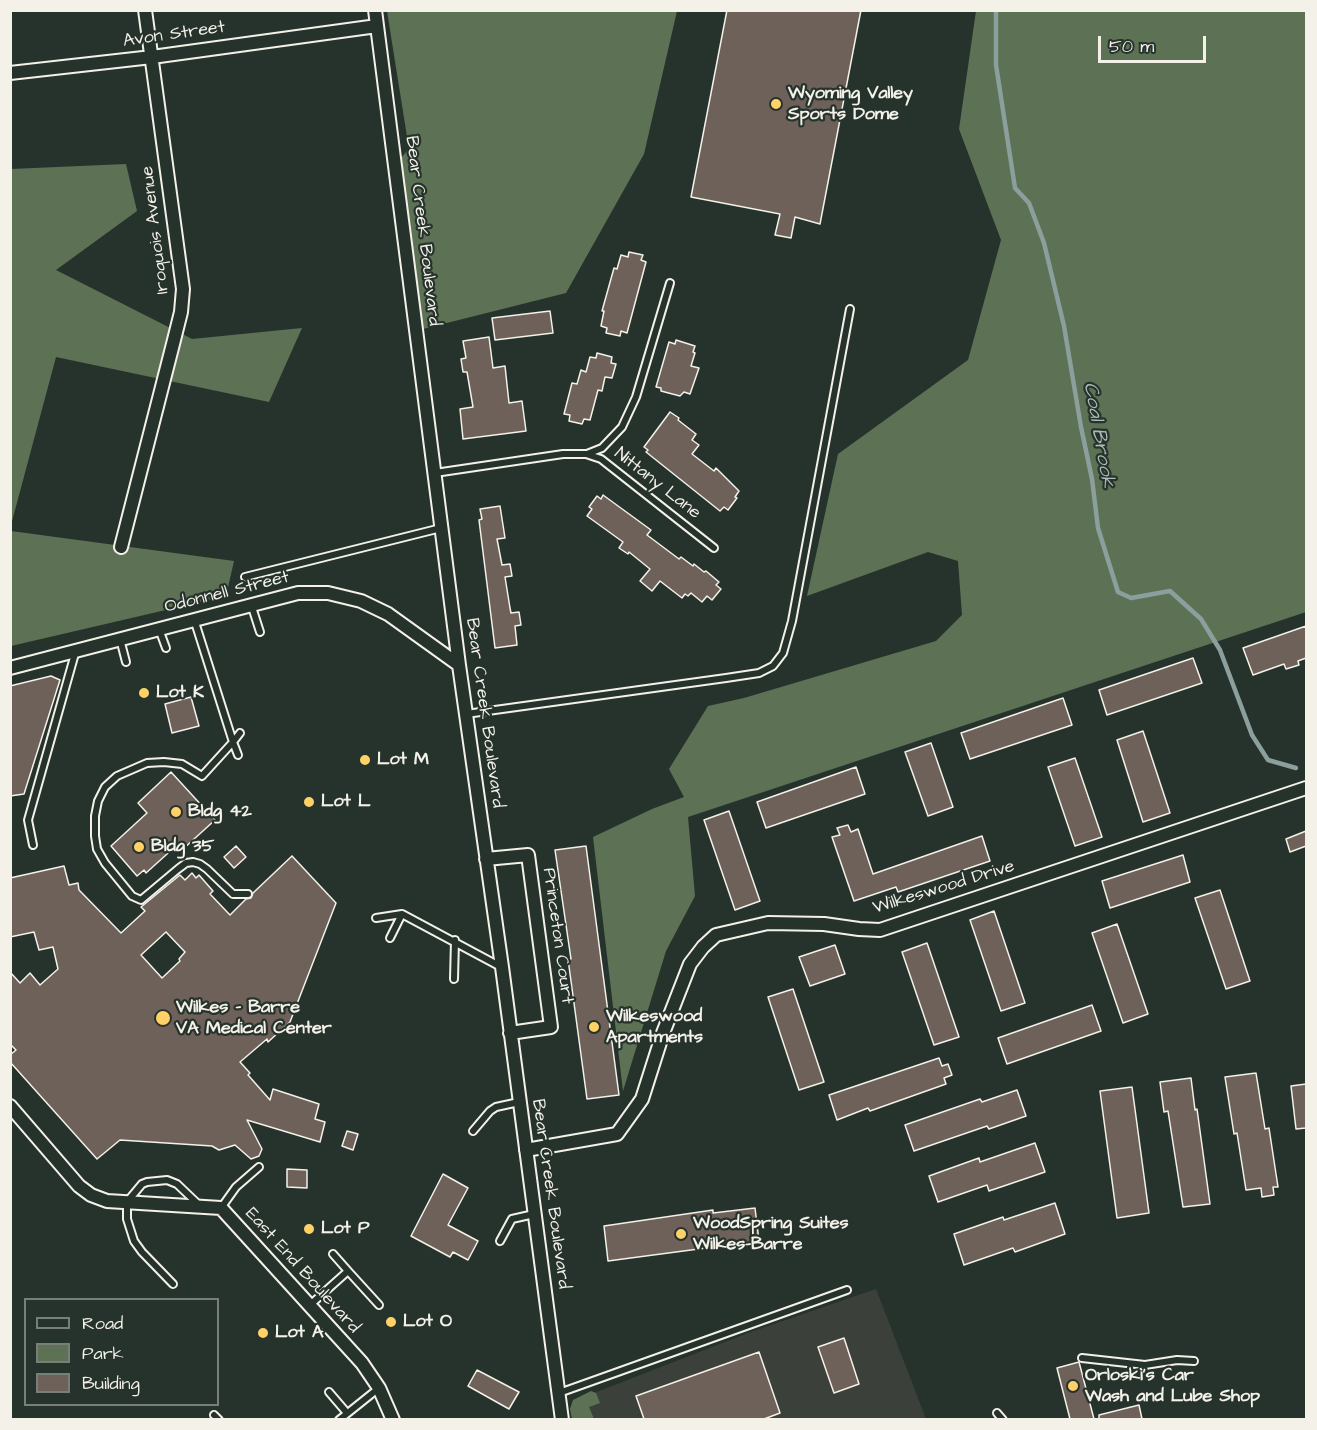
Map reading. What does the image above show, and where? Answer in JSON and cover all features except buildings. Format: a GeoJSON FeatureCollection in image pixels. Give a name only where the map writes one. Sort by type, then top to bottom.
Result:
{"type":"FeatureCollection","features":[{"type":"Feature","properties":{"kind":"street","name":"Iroquois Avenue"},"geometry":{"type":"LineString","coordinates":[[121,547],[177,331],[183,289],[145,10]]}},
{"type":"Feature","properties":{"kind":"street","name":"Bear Creek Boulevard"},"geometry":{"type":"LineString","coordinates":[[375,10],[465,714],[502,967],[562,1419]]}},
{"type":"Feature","properties":{"kind":"street","name":"Avon Street"},"geometry":{"type":"LineString","coordinates":[[10,73],[152,57],[377,26]]}},
{"type":"Feature","properties":{"kind":"street","name":"Odonnell Street"},"geometry":{"type":"LineString","coordinates":[[77,650],[298,593],[328,593],[360,601],[388,614],[459,665]]}},
{"type":"Feature","properties":{"kind":"street"},"geometry":{"type":"LineString","coordinates":[[10,668],[77,650]]}},
{"type":"Feature","properties":{"kind":"street","name":"Wilkeswood Drive"},"geometry":{"type":"LineString","coordinates":[[526,1150],[617,1134],[642,1099],[673,1005],[690,964],[702,947],[716,935],[768,923],[824,924],[880,930],[1306,788]]}},
{"type":"Feature","properties":{"kind":"street","name":"Princeton Court"},"geometry":{"type":"LineString","coordinates":[[486,859],[528,855],[551,1027],[510,1033]]}},
{"type":"Feature","properties":{"kind":"street","name":"East End Boulevard"},"geometry":{"type":"LineString","coordinates":[[10,1106],[79,1186],[99,1199],[221,1208],[362,1363],[379,1388],[393,1419]]}},
{"type":"Feature","properties":{"kind":"lane"},"geometry":{"type":"LineString","coordinates":[[586,454],[602,448],[622,427],[636,397],[670,283]]}},
{"type":"Feature","properties":{"kind":"lane"},"geometry":{"type":"LineString","coordinates":[[465,714],[759,673],[773,666],[783,653],[792,621],[850,309]]}},
{"type":"Feature","properties":{"kind":"lane","name":"Nittany Lane"},"geometry":{"type":"LineString","coordinates":[[435,473],[563,454],[586,454],[601,459],[714,548]]}},
{"type":"Feature","properties":{"kind":"lane"},"geometry":{"type":"LineString","coordinates":[[246,577],[442,528]]}},
{"type":"Feature","properties":{"kind":"lane"},"geometry":{"type":"LineString","coordinates":[[250,604],[260,632]]}},
{"type":"Feature","properties":{"kind":"lane"},"geometry":{"type":"LineString","coordinates":[[194,619],[238,755]]}},
{"type":"Feature","properties":{"kind":"lane"},"geometry":{"type":"LineString","coordinates":[[159,628],[166,648]]}},
{"type":"Feature","properties":{"kind":"lane"},"geometry":{"type":"LineString","coordinates":[[120,639],[126,662]]}},
{"type":"Feature","properties":{"kind":"lane"},"geometry":{"type":"LineString","coordinates":[[33,845],[28,820],[77,650]]}},
{"type":"Feature","properties":{"kind":"lane"},"geometry":{"type":"LineString","coordinates":[[240,733],[202,776],[182,764],[164,762],[147,763],[117,777],[105,787],[98,801],[94,836],[105,863],[132,896],[141,900],[178,868],[193,862],[207,869],[233,894],[248,894]]}},
{"type":"Feature","properties":{"kind":"lane"},"geometry":{"type":"LineString","coordinates":[[376,918],[402,914],[455,940],[502,967]]}},
{"type":"Feature","properties":{"kind":"lane"},"geometry":{"type":"LineString","coordinates":[[390,938],[402,914]]}},
{"type":"Feature","properties":{"kind":"lane"},"geometry":{"type":"LineString","coordinates":[[454,980],[455,940]]}},
{"type":"Feature","properties":{"kind":"lane"},"geometry":{"type":"LineString","coordinates":[[473,1131],[490,1110],[519,1102]]}},
{"type":"Feature","properties":{"kind":"lane"},"geometry":{"type":"LineString","coordinates":[[221,1208],[236,1187],[259,1167]]}},
{"type":"Feature","properties":{"kind":"lane"},"geometry":{"type":"LineString","coordinates":[[173,1284],[134,1241],[127,1219],[127,1202],[142,1184],[167,1180],[177,1184],[199,1205]]}},
{"type":"Feature","properties":{"kind":"lane"},"geometry":{"type":"LineString","coordinates":[[500,1240],[512,1219],[535,1214]]}},
{"type":"Feature","properties":{"kind":"lane"},"geometry":{"type":"LineString","coordinates":[[333,1254],[379,1305]]}},
{"type":"Feature","properties":{"kind":"lane"},"geometry":{"type":"LineString","coordinates":[[310,1305],[348,1271]]}},
{"type":"Feature","properties":{"kind":"lane"},"geometry":{"type":"LineString","coordinates":[[559,1393],[847,1290]]}},
{"type":"Feature","properties":{"kind":"lane"},"geometry":{"type":"LineString","coordinates":[[1082,1358],[1145,1365],[1177,1360],[1194,1361]]}},
{"type":"Feature","properties":{"kind":"lane"},"geometry":{"type":"LineString","coordinates":[[339,1419],[379,1388]]}},
{"type":"Feature","properties":{"kind":"lane"},"geometry":{"type":"LineString","coordinates":[[329,1392],[347,1413]]}},
{"type":"Feature","properties":{"kind":"lane"},"geometry":{"type":"LineString","coordinates":[[997,1413],[1003,1419]]}},
{"type":"Feature","properties":{"kind":"shaded area"},"geometry":{"type":"Polygon","coordinates":[[[876,1289],[926,1419],[579,1420],[584,1397],[748,1333],[876,1289]]]}},
{"type":"Feature","properties":{"kind":"green space"},"geometry":{"type":"Polygon","coordinates":[[[387,11],[677,11],[644,154],[566,293],[423,329],[401,158],[416,140],[408,143],[387,11]]]}},
{"type":"Feature","properties":{"kind":"green space"},"geometry":{"type":"Polygon","coordinates":[[[976,11],[1306,11],[1306,612],[688,817],[695,896],[666,951],[623,1091],[593,837],[652,809],[684,797],[669,769],[708,706],[744,698],[936,641],[962,615],[958,561],[928,552],[807,596],[838,454],[968,360],[1001,240],[959,129],[976,11]]]}},
{"type":"Feature","properties":{"kind":"green space"},"geometry":{"type":"Polygon","coordinates":[[[126,164],[137,211],[56,270],[192,339],[302,328],[269,402],[56,357],[11,525],[11,169],[126,164]]]}},
{"type":"Feature","properties":{"kind":"green space"},"geometry":{"type":"Polygon","coordinates":[[[11,531],[234,561],[226,596],[11,646],[11,531]]]}},
{"type":"Feature","properties":{"kind":"green space"},"geometry":{"type":"Polygon","coordinates":[[[591,1391],[596,1393],[600,1403],[589,1407],[594,1419],[572,1419],[570,1409],[573,1400],[591,1391]]]}},
{"type":"Feature","properties":{"kind":"waterway","name":"Coal Brook"},"geometry":{"type":"LineString","coordinates":[[996,10],[996,65],[1015,188],[1029,203],[1044,243],[1064,326],[1092,479],[1098,528],[1118,592],[1131,598],[1170,591],[1201,619],[1220,650],[1252,735],[1268,760],[1296,768]]}},
{"type":"Feature","properties":{"kind":"place","name":"Wyoming Valley Sports Dome"},"geometry":{"type":"Point","coordinates":[776,104]}},
{"type":"Feature","properties":{"kind":"place","name":"Lot K"},"geometry":{"type":"Point","coordinates":[144,693]}},
{"type":"Feature","properties":{"kind":"place","name":"Lot M"},"geometry":{"type":"Point","coordinates":[365,760]}},
{"type":"Feature","properties":{"kind":"place","name":"Lot L"},"geometry":{"type":"Point","coordinates":[309,802]}},
{"type":"Feature","properties":{"kind":"place","name":"Bldg 42"},"geometry":{"type":"Point","coordinates":[176,812]}},
{"type":"Feature","properties":{"kind":"place","name":"Bldg 35"},"geometry":{"type":"Point","coordinates":[139,847]}},
{"type":"Feature","properties":{"kind":"place","name":"Wilkes - Barre VA Medical Center"},"geometry":{"type":"Point","coordinates":[163,1018]}},
{"type":"Feature","properties":{"kind":"place","name":"Wilkeswood Apartments"},"geometry":{"type":"Point","coordinates":[594,1027]}},
{"type":"Feature","properties":{"kind":"place","name":"Lot P"},"geometry":{"type":"Point","coordinates":[309,1229]}},
{"type":"Feature","properties":{"kind":"place","name":"WoodSpring Suites Wilkes-Barre"},"geometry":{"type":"Point","coordinates":[681,1234]}},
{"type":"Feature","properties":{"kind":"place","name":"Lot O"},"geometry":{"type":"Point","coordinates":[391,1322]}},
{"type":"Feature","properties":{"kind":"place","name":"Lot A"},"geometry":{"type":"Point","coordinates":[263,1333]}},
{"type":"Feature","properties":{"kind":"place","name":"Orloski's Car Wash and Lube Shop"},"geometry":{"type":"Point","coordinates":[1073,1386]}}]}
